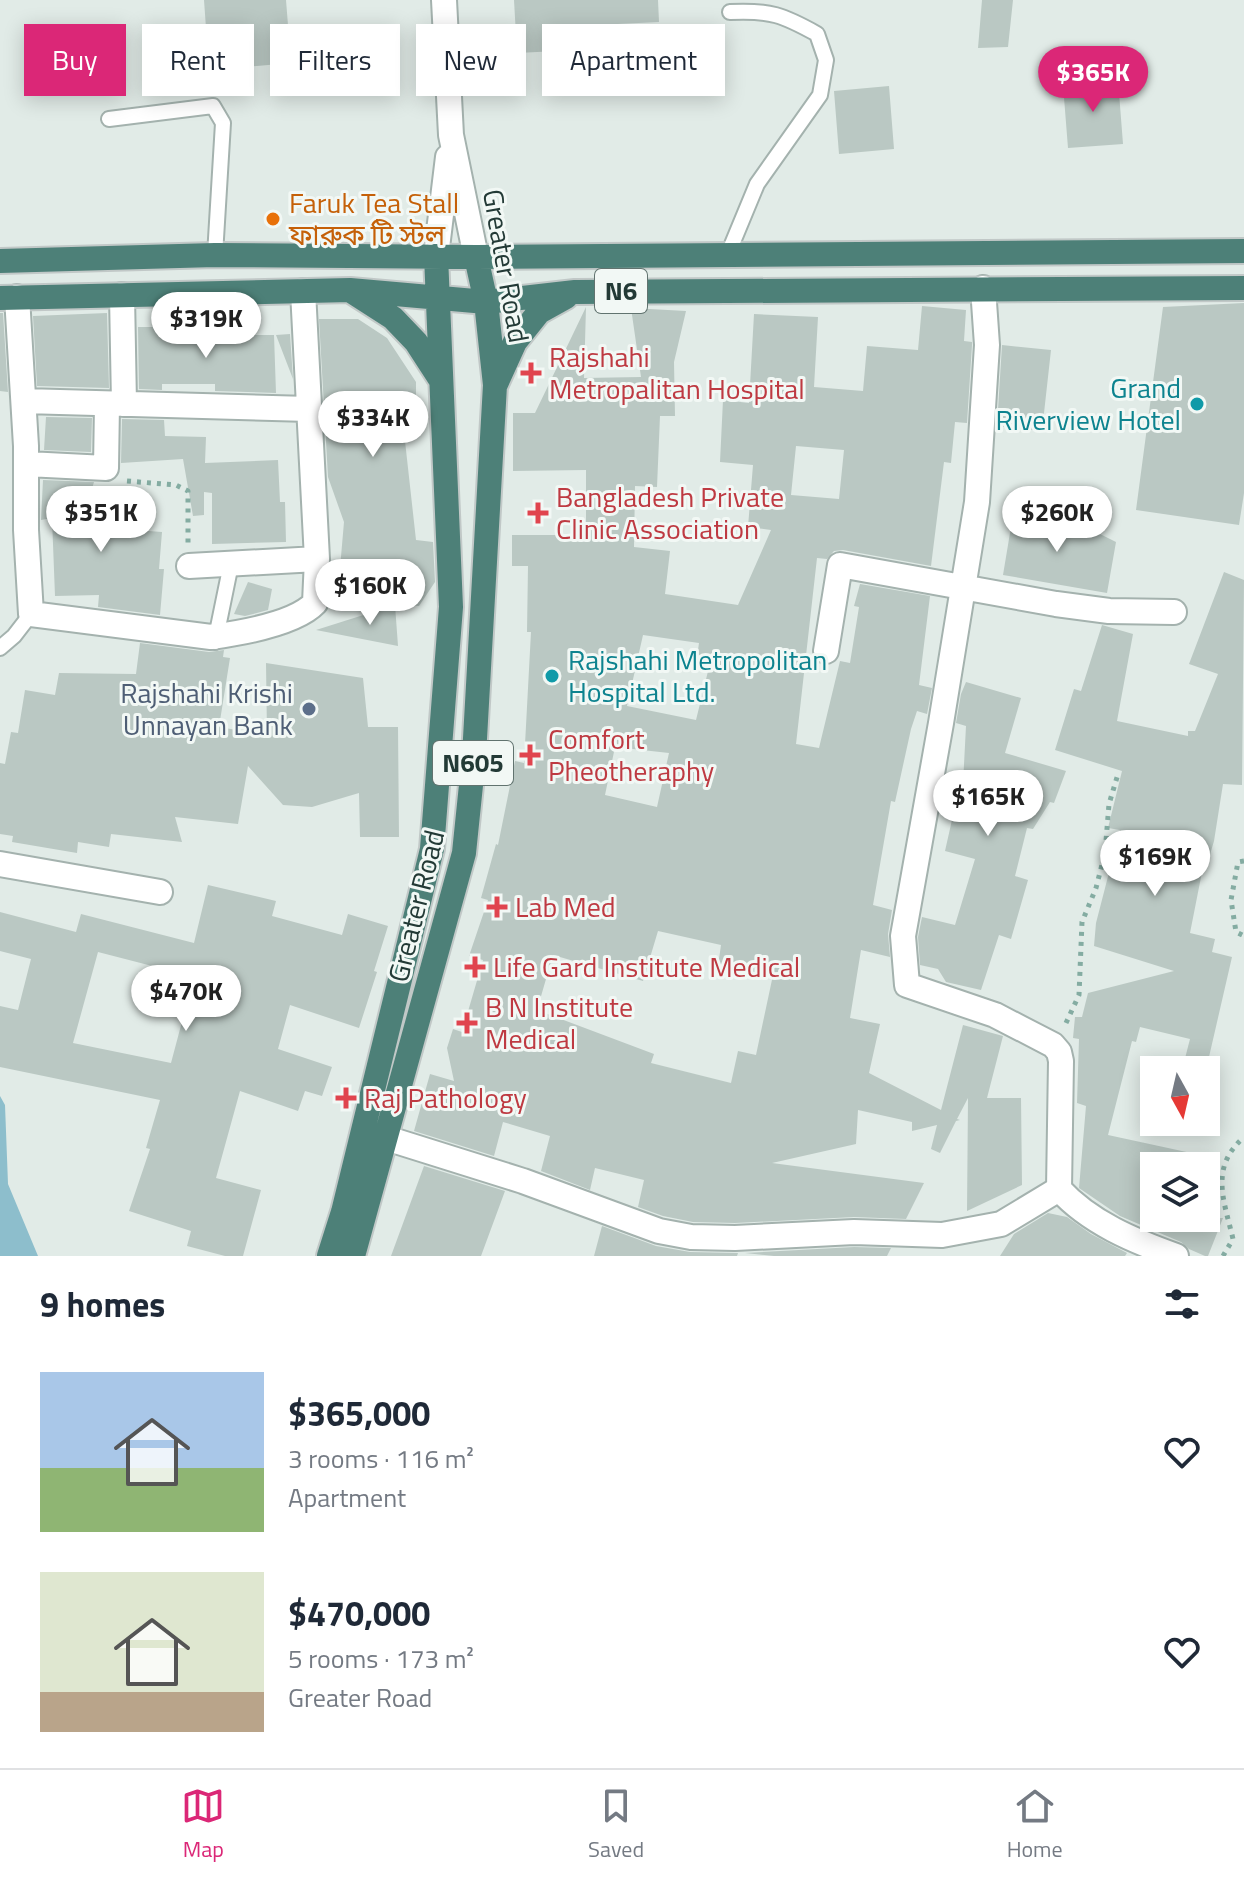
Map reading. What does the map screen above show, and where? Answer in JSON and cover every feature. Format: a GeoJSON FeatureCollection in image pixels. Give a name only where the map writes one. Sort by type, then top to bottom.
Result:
{"type":"FeatureCollection","features":[{"type":"Feature","properties":{"kind":"highway","name":"N6"},"geometry":{"type":"LineString","coordinates":[[0,261],[215,255],[476,257],[1244,251]]}},
{"type":"Feature","properties":{"kind":"highway"},"geometry":{"type":"LineString","coordinates":[[726,290],[728,254]]}},
{"type":"Feature","properties":{"kind":"highway","name":"Greater Road"},"geometry":{"type":"LineString","coordinates":[[329,1256],[343,1212],[432,849],[451,607],[436,256]]}},
{"type":"Feature","properties":{"kind":"highway","name":"Greater Road"},"geometry":{"type":"LineString","coordinates":[[353,1256],[464,853],[477,711],[495,385],[486,302],[476,257]]}},
{"type":"Feature","properties":{"kind":"highway","name":"N6"},"geometry":{"type":"LineString","coordinates":[[8,298],[350,290],[486,302],[575,292],[1244,288]]}},
{"type":"Feature","properties":{"kind":"highway"},"geometry":{"type":"LineString","coordinates":[[350,290],[393,318],[416,342],[441,381]]}},
{"type":"Feature","properties":{"kind":"highway"},"geometry":{"type":"LineString","coordinates":[[495,385],[515,342],[539,312],[575,292]]}},
{"type":"Feature","properties":{"kind":"street","name":"Greater Road"},"geometry":{"type":"LineString","coordinates":[[444,0],[451,135],[476,257]]}},
{"type":"Feature","properties":{"kind":"street","name":"Greater Road"},"geometry":{"type":"LineString","coordinates":[[436,256],[451,135]]}},
{"type":"Feature","properties":{"kind":"street"},"geometry":{"type":"LineString","coordinates":[[983,288],[987,345],[977,502],[903,936],[907,985],[995,1015],[1053,1045],[1061,1061],[1059,1189],[1088,1216],[1145,1245],[1176,1256]]}},
{"type":"Feature","properties":{"kind":"street"},"geometry":{"type":"LineString","coordinates":[[8,298],[24,401],[31,614],[211,637],[275,623],[311,608],[315,603],[317,559],[303,291]]}},
{"type":"Feature","properties":{"kind":"street"},"geometry":{"type":"LineString","coordinates":[[27,464],[106,468],[116,404],[122,295]]}},
{"type":"Feature","properties":{"kind":"street"},"geometry":{"type":"LineString","coordinates":[[24,401],[309,409]]}},
{"type":"Feature","properties":{"kind":"street"},"geometry":{"type":"LineString","coordinates":[[189,566],[317,559]]}},
{"type":"Feature","properties":{"kind":"street"},"geometry":{"type":"LineString","coordinates":[[826,651],[840,565],[1056,604],[1109,611],[1174,612]]}},
{"type":"Feature","properties":{"kind":"street"},"geometry":{"type":"LineString","coordinates":[[0,864],[160,892]]}},
{"type":"Feature","properties":{"kind":"street"},"geometry":{"type":"LineString","coordinates":[[386,1138],[481,1167],[659,1231],[691,1237],[854,1232],[942,1235],[1001,1224],[1059,1189]]}},
{"type":"Feature","properties":{"kind":"lane"},"geometry":{"type":"LineString","coordinates":[[728,254],[757,184],[820,95],[826,60],[817,34],[794,21],[762,10],[730,12]]}},
{"type":"Feature","properties":{"kind":"lane"},"geometry":{"type":"LineString","coordinates":[[109,119],[213,106],[223,123],[215,255]]}},
{"type":"Feature","properties":{"kind":"lane"},"geometry":{"type":"LineString","coordinates":[[215,642],[231,564]]}},
{"type":"Feature","properties":{"kind":"lane"},"geometry":{"type":"LineString","coordinates":[[0,648],[31,614]]}},
{"type":"Feature","properties":{"kind":"path"},"geometry":{"type":"LineString","coordinates":[[106,468],[124,481],[176,485],[188,491],[189,566]]}},
{"type":"Feature","properties":{"kind":"path"},"geometry":{"type":"LineString","coordinates":[[1053,1045],[1060,1037],[1079,995],[1082,922],[1096,888],[1105,853],[1109,804],[1118,774]]}},
{"type":"Feature","properties":{"kind":"path"},"geometry":{"type":"LineString","coordinates":[[1244,861],[1238,862],[1231,900],[1236,932],[1244,936]]}},
{"type":"Feature","properties":{"kind":"path"},"geometry":{"type":"LineString","coordinates":[[1223,1256],[1233,1239],[1220,1182],[1231,1149],[1244,1137]]}},
{"type":"Feature","properties":{"kind":"water"},"geometry":{"type":"Polygon","coordinates":[[[0,1096],[5,1105],[8,1184],[38,1256],[0,1256],[0,1096]]]}},
{"type":"Feature","properties":{"kind":"building"},"geometry":{"type":"Polygon","coordinates":[[[204,0],[286,0],[288,24],[270,24],[270,65],[254,66],[254,24],[206,24],[204,0]]]}},
{"type":"Feature","properties":{"kind":"building"},"geometry":{"type":"Polygon","coordinates":[[[514,0],[658,0],[659,22],[542,24],[542,52],[526,53],[526,24],[515,24],[514,0]]]}},
{"type":"Feature","properties":{"kind":"building"},"geometry":{"type":"Polygon","coordinates":[[[982,0],[1013,0],[1008,47],[978,48],[982,0]]]}},
{"type":"Feature","properties":{"kind":"building"},"geometry":{"type":"Polygon","coordinates":[[[1118,80],[1123,144],[1068,148],[1063,85],[1118,80]]]}},
{"type":"Feature","properties":{"kind":"building"},"geometry":{"type":"Polygon","coordinates":[[[889,86],[894,149],[839,154],[834,91],[889,86]]]}},
{"type":"Feature","properties":{"kind":"building","name":"Grand Riverview Hotel"},"geometry":{"type":"Polygon","coordinates":[[[1244,303],[1244,493],[1239,525],[1136,510],[1163,307],[1244,303]]]}},
{"type":"Feature","properties":{"kind":"building"},"geometry":{"type":"Polygon","coordinates":[[[922,306],[966,310],[964,341],[972,342],[967,423],[955,422],[951,463],[944,462],[931,566],[843,550],[834,551],[827,559],[817,558],[796,744],[819,748],[840,661],[850,663],[859,607],[854,606],[860,584],[930,596],[919,685],[932,688],[927,714],[917,711],[895,802],[891,801],[873,905],[892,910],[888,934],[890,957],[861,950],[850,1018],[880,1024],[869,1073],[941,1110],[963,1025],[1003,1036],[987,1098],[1021,1098],[1022,1185],[967,1211],[968,1098],[957,1119],[960,1120],[956,1121],[940,1153],[931,1149],[937,1125],[912,1131],[912,1122],[858,1110],[856,1144],[772,1163],[924,1183],[906,1219],[854,1217],[693,1222],[638,1207],[644,1180],[595,1168],[590,1190],[541,1171],[550,1136],[503,1122],[494,1156],[414,1131],[430,1074],[454,1081],[447,1048],[453,1029],[462,1032],[483,960],[469,956],[488,900],[481,898],[498,845],[515,761],[524,763],[531,632],[527,632],[528,566],[512,566],[512,535],[586,535],[586,470],[513,471],[513,413],[535,413],[586,307],[584,378],[641,377],[631,308],[686,311],[674,362],[675,416],[660,416],[657,487],[635,486],[634,547],[670,551],[665,594],[738,605],[771,530],[748,527],[753,465],[720,462],[723,400],[749,403],[754,314],[818,317],[814,387],[863,391],[867,346],[918,350],[922,306]],[[796,446],[791,495],[839,499],[844,450],[796,446]],[[643,635],[627,706],[696,720],[711,659],[697,657],[699,643],[643,635]],[[615,747],[605,795],[657,807],[669,753],[615,747]],[[658,931],[643,981],[553,955],[537,1010],[654,1054],[651,1063],[731,1083],[738,1051],[756,1055],[773,975],[718,966],[721,945],[658,931]]]}},
{"type":"Feature","properties":{"kind":"building"},"geometry":{"type":"Polygon","coordinates":[[[0,313],[3,313],[8,392],[0,391],[0,313]]]}},
{"type":"Feature","properties":{"kind":"building"},"geometry":{"type":"Polygon","coordinates":[[[107,313],[109,388],[37,386],[33,316],[107,313]]]}},
{"type":"Feature","properties":{"kind":"building"},"geometry":{"type":"Polygon","coordinates":[[[319,319],[358,319],[387,338],[416,382],[416,404],[401,405],[416,540],[433,542],[435,582],[419,606],[379,603],[380,572],[340,568],[344,522],[328,477],[319,319]]]}},
{"type":"Feature","properties":{"kind":"building"},"geometry":{"type":"Polygon","coordinates":[[[138,327],[184,327],[184,335],[274,335],[276,393],[215,391],[215,384],[162,384],[162,390],[139,389],[138,327]]]}},
{"type":"Feature","properties":{"kind":"building"},"geometry":{"type":"Polygon","coordinates":[[[290,334],[293,379],[276,335],[290,334]]]}},
{"type":"Feature","properties":{"kind":"building"},"geometry":{"type":"Polygon","coordinates":[[[1002,345],[1051,350],[1042,431],[997,426],[1002,345]]]}},
{"type":"Feature","properties":{"kind":"building"},"geometry":{"type":"Polygon","coordinates":[[[46,417],[92,418],[91,452],[44,450],[46,417]]]}},
{"type":"Feature","properties":{"kind":"building"},"geometry":{"type":"Polygon","coordinates":[[[122,419],[164,420],[165,436],[206,437],[205,463],[278,460],[280,502],[285,502],[286,542],[212,544],[212,493],[204,492],[204,515],[193,516],[183,459],[121,463],[122,419]]]}},
{"type":"Feature","properties":{"kind":"building"},"geometry":{"type":"Polygon","coordinates":[[[43,480],[94,482],[81,526],[162,532],[159,569],[164,569],[160,615],[98,607],[99,595],[55,596],[52,518],[41,520],[43,480]]]}},
{"type":"Feature","properties":{"kind":"building"},"geometry":{"type":"Polygon","coordinates":[[[1015,503],[1045,508],[1041,538],[1096,532],[1116,542],[1107,593],[1003,575],[1015,503]]]}},
{"type":"Feature","properties":{"kind":"building"},"geometry":{"type":"Polygon","coordinates":[[[1224,572],[1244,580],[1242,785],[1223,784],[1214,841],[1206,868],[1203,867],[1190,933],[1215,939],[1212,952],[1232,957],[1209,1056],[1186,1056],[1190,1039],[1140,1027],[1136,1042],[1132,1041],[1108,1135],[1187,1152],[1140,1152],[1140,1225],[1120,1216],[1079,1188],[1086,1106],[1077,1103],[1079,1039],[1073,1038],[1075,1017],[1082,1017],[1088,993],[1174,971],[1094,946],[1096,923],[1120,830],[1108,828],[1122,771],[1055,750],[1074,689],[1081,691],[1102,625],[1133,634],[1117,721],[1188,736],[1188,731],[1195,731],[1218,674],[1189,664],[1224,572]]]}},
{"type":"Feature","properties":{"kind":"building"},"geometry":{"type":"Polygon","coordinates":[[[248,582],[272,589],[268,610],[245,616],[234,614],[248,582]]]}},
{"type":"Feature","properties":{"kind":"building"},"geometry":{"type":"Polygon","coordinates":[[[395,605],[398,646],[316,630],[395,605]]]}},
{"type":"Feature","properties":{"kind":"building"},"geometry":{"type":"Polygon","coordinates":[[[140,643],[209,652],[224,650],[223,657],[230,658],[219,727],[267,735],[266,663],[363,678],[368,727],[398,727],[399,837],[360,837],[359,793],[312,807],[283,805],[248,766],[238,824],[175,817],[182,842],[111,834],[109,847],[78,842],[77,853],[12,842],[13,836],[0,834],[0,763],[5,764],[11,732],[18,733],[25,690],[55,695],[59,673],[136,674],[140,643]]]}},
{"type":"Feature","properties":{"kind":"building"},"geometry":{"type":"Polygon","coordinates":[[[966,682],[1021,698],[1005,753],[1066,771],[1054,803],[1050,802],[1033,829],[1027,828],[1015,876],[1028,880],[1011,939],[999,935],[981,990],[946,982],[938,969],[920,965],[918,937],[922,917],[955,925],[975,859],[945,851],[956,802],[962,803],[966,726],[956,723],[966,682]]]}},
{"type":"Feature","properties":{"kind":"building"},"geometry":{"type":"Polygon","coordinates":[[[208,885],[276,901],[272,916],[342,935],[348,914],[388,926],[359,1028],[290,1005],[278,1049],[332,1067],[322,1096],[305,1091],[298,1111],[240,1091],[216,1178],[261,1190],[243,1256],[225,1256],[187,1246],[191,1231],[129,1211],[150,1149],[146,1148],[160,1100],[0,1067],[0,1006],[18,1010],[31,959],[0,951],[0,912],[76,932],[81,914],[194,943],[208,885]],[[98,952],[73,1043],[171,1063],[192,984],[185,982],[187,975],[98,952]]]}},
{"type":"Feature","properties":{"kind":"building"},"geometry":{"type":"Polygon","coordinates":[[[424,1166],[505,1191],[481,1256],[391,1256],[424,1166]]]}},
{"type":"Feature","properties":{"kind":"building"},"geometry":{"type":"Polygon","coordinates":[[[1048,1213],[1067,1217],[1127,1253],[1125,1256],[1000,1256],[1014,1234],[1048,1213]]]}},
{"type":"Feature","properties":{"kind":"building"},"geometry":{"type":"Polygon","coordinates":[[[602,1226],[656,1246],[690,1252],[738,1253],[737,1256],[594,1256],[602,1226]]]}},
{"type":"Feature","properties":{"kind":"building"},"geometry":{"type":"Polygon","coordinates":[[[1158,1232],[1217,1232],[1208,1256],[1189,1249],[1158,1232]]]}},
{"type":"Feature","properties":{"kind":"building"},"geometry":{"type":"Polygon","coordinates":[[[891,1248],[887,1256],[745,1253],[891,1248]]]}},
{"type":"Feature","properties":{"kind":"place","name":"Faruk Tea Stall ফারুক টি স্টল"},"geometry":{"type":"Point","coordinates":[273,219]}},
{"type":"Feature","properties":{"kind":"place","name":"Rajshahi Metropalitan Hospital"},"geometry":{"type":"Point","coordinates":[531,373]}},
{"type":"Feature","properties":{"kind":"place","name":"Grand Riverview Hotel"},"geometry":{"type":"Point","coordinates":[1197,404]}},
{"type":"Feature","properties":{"kind":"place","name":"Bangladesh Private Clinic Association"},"geometry":{"type":"Point","coordinates":[538,513]}},
{"type":"Feature","properties":{"kind":"place","name":"Rajshahi Metropolitan Hospital Ltd."},"geometry":{"type":"Point","coordinates":[552,676]}},
{"type":"Feature","properties":{"kind":"place","name":"Rajshahi Krishi Unnayan Bank"},"geometry":{"type":"Point","coordinates":[309,709]}},
{"type":"Feature","properties":{"kind":"place","name":"Comfort Pheotheraphy"},"geometry":{"type":"Point","coordinates":[530,755]}},
{"type":"Feature","properties":{"kind":"place","name":"Lab Med"},"geometry":{"type":"Point","coordinates":[497,907]}},
{"type":"Feature","properties":{"kind":"place","name":"Life Gard Institute Medical"},"geometry":{"type":"Point","coordinates":[475,967]}},
{"type":"Feature","properties":{"kind":"place","name":"B N Institute Medical"},"geometry":{"type":"Point","coordinates":[467,1023]}},
{"type":"Feature","properties":{"kind":"place","name":"Raj Pathology"},"geometry":{"type":"Point","coordinates":[346,1098]}}]}
